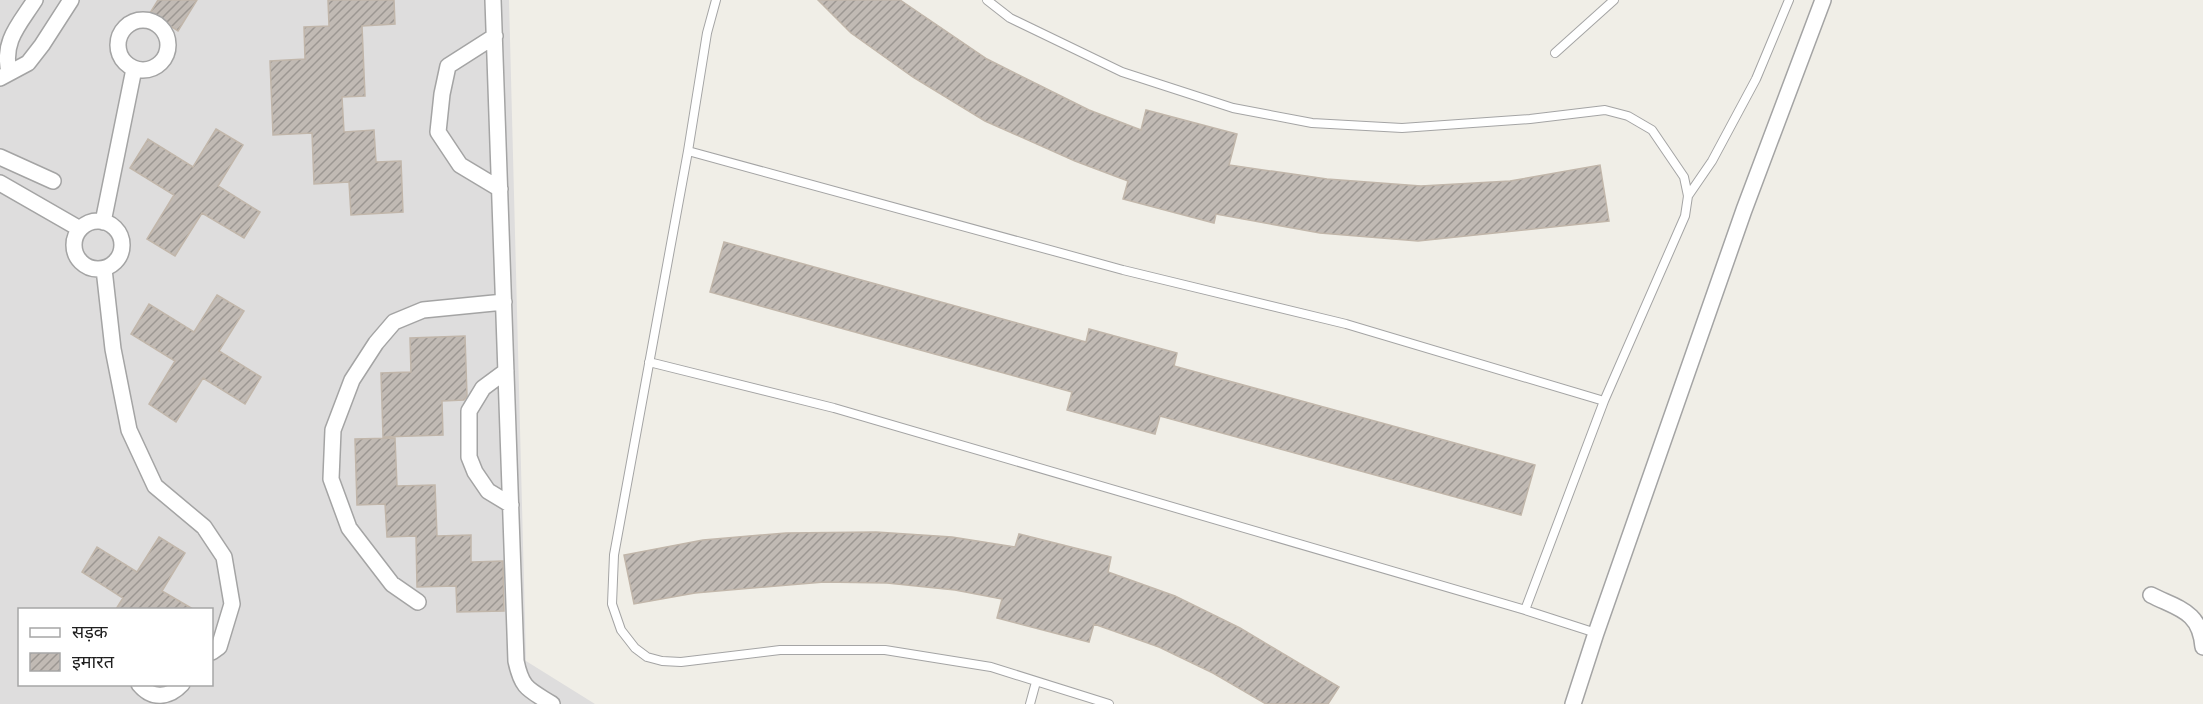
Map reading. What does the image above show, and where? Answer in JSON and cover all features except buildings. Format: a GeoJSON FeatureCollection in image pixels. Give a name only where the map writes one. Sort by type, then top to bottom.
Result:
{"type":"FeatureCollection","features":[{"type":"Feature","properties":{"kind":"street"},"geometry":{"type":"LineString","coordinates":[[4,75],[9,40],[35,0]]}},
{"type":"Feature","properties":{"kind":"street"},"geometry":{"type":"LineString","coordinates":[[4,75],[28,63],[71,0]]}},
{"type":"Feature","properties":{"kind":"street"},"geometry":{"type":"LineString","coordinates":[[494,0],[516,661],[520,680],[530,690],[552,704]]}},
{"type":"Feature","properties":{"kind":"street"},"geometry":{"type":"LineString","coordinates":[[1573,704],[1744,210],[1823,0]]}},
{"type":"Feature","properties":{"kind":"street"},"geometry":{"type":"LineString","coordinates":[[495,36],[448,66],[438,132],[460,165],[500,189]]}},
{"type":"Feature","properties":{"kind":"street"},"geometry":{"type":"LineString","coordinates":[[103,222],[134,69]]}},
{"type":"Feature","properties":{"kind":"street"},"geometry":{"type":"LineString","coordinates":[[0,157],[53,181]]}},
{"type":"Feature","properties":{"kind":"street"},"geometry":{"type":"LineString","coordinates":[[0,183],[80,229]]}},
{"type":"Feature","properties":{"kind":"street"},"geometry":{"type":"LineString","coordinates":[[103,222],[117,230],[122,246],[117,260],[104,269],[89,268],[78,258],[74,243],[80,229],[87,224],[103,222]]}},
{"type":"Feature","properties":{"kind":"street"},"geometry":{"type":"LineString","coordinates":[[104,269],[113,349],[129,430],[155,486],[204,527],[224,557],[232,604],[219,647],[213,651]]}},
{"type":"Feature","properties":{"kind":"street"},"geometry":{"type":"LineString","coordinates":[[418,602],[392,584],[349,528],[331,479],[333,430],[352,380],[376,343],[394,322],[423,310],[504,302]]}},
{"type":"Feature","properties":{"kind":"street"},"geometry":{"type":"LineString","coordinates":[[506,371],[483,388],[469,411],[469,457],[475,472],[488,491],[511,505]]}},
{"type":"Feature","properties":{"kind":"street"},"geometry":{"type":"LineString","coordinates":[[2151,595],[2196,619],[2203,646]]}},
{"type":"Feature","properties":{"kind":"street"},"geometry":{"type":"LineString","coordinates":[[141,686],[150,694],[159,696],[176,691],[180,686]]}},
{"type":"Feature","properties":{"kind":"lane"},"geometry":{"type":"LineString","coordinates":[[716,0],[707,33],[688,151],[614,555],[612,604],[621,630],[635,648],[647,657],[662,661],[681,662],[780,650],[885,650],[992,667],[1109,704]]}},
{"type":"Feature","properties":{"kind":"lane"},"geometry":{"type":"LineString","coordinates":[[987,0],[1010,18],[1122,72],[1233,108],[1312,123],[1402,128],[1530,119],[1605,110],[1628,116],[1652,130],[1684,177],[1688,196],[1685,216],[1604,401],[1526,610]]}},
{"type":"Feature","properties":{"kind":"lane"},"geometry":{"type":"LineString","coordinates":[[1555,53],[1614,0]]}},
{"type":"Feature","properties":{"kind":"lane"},"geometry":{"type":"LineString","coordinates":[[1688,196],[1712,161],[1756,79],[1789,0]]}},
{"type":"Feature","properties":{"kind":"lane"},"geometry":{"type":"LineString","coordinates":[[688,151],[1123,270],[1346,324],[1604,401]]}},
{"type":"Feature","properties":{"kind":"lane"},"geometry":{"type":"LineString","coordinates":[[649,362],[834,408],[1526,610],[1596,633]]}},
{"type":"Feature","properties":{"kind":"lane"},"geometry":{"type":"LineString","coordinates":[[1030,704],[1036,681]]}},
{"type":"Feature","properties":{"kind":"shaded area"},"geometry":{"type":"Polygon","coordinates":[[[0,0],[509,0],[526,661],[595,704],[0,704],[0,0]]]}}]}
